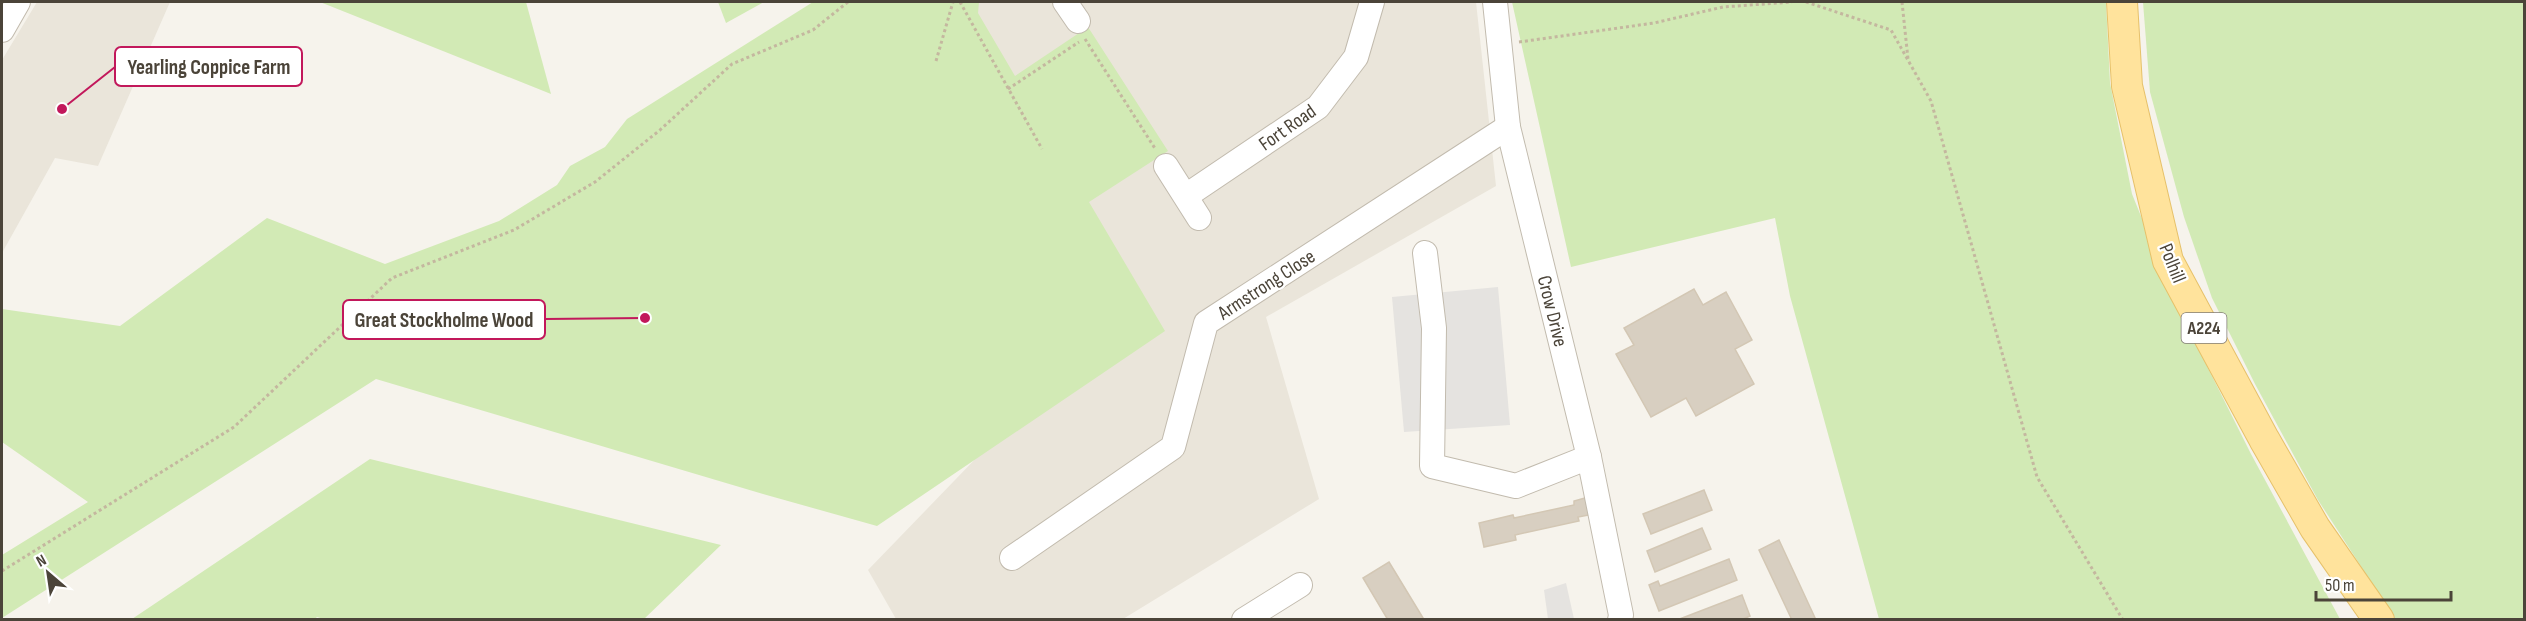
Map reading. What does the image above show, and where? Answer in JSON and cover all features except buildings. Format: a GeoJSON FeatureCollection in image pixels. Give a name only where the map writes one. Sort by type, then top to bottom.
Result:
{"type":"FeatureCollection","features":[{"type":"Feature","properties":{"kind":"main road","name":"Polhill"},"geometry":{"type":"LineString","coordinates":[[2122,2],[2127,86],[2168,261],[2315,528],[2379,620]]}},
{"type":"Feature","properties":{"kind":"street"},"geometry":{"type":"LineString","coordinates":[[2,30],[18,2]]}},
{"type":"Feature","properties":{"kind":"street","name":"Fort Road"},"geometry":{"type":"LineString","coordinates":[[1186,196],[1318,107],[1356,57],[1372,2]]}},
{"type":"Feature","properties":{"kind":"street","name":"Crow Drive"},"geometry":{"type":"LineString","coordinates":[[1496,2],[1508,127],[1589,457],[1621,615],[1620,620]]}},
{"type":"Feature","properties":{"kind":"street","name":"Armstrong Close"},"geometry":{"type":"LineString","coordinates":[[1012,558],[1173,447],[1206,323],[1508,127]]}},
{"type":"Feature","properties":{"kind":"street"},"geometry":{"type":"LineString","coordinates":[[1166,166],[1199,218]]}},
{"type":"Feature","properties":{"kind":"street"},"geometry":{"type":"LineString","coordinates":[[1425,253],[1434,328],[1432,466],[1516,486],[1589,457]]}},
{"type":"Feature","properties":{"kind":"street"},"geometry":{"type":"LineString","coordinates":[[1244,620],[1300,585]]}},
{"type":"Feature","properties":{"kind":"path"},"geometry":{"type":"LineString","coordinates":[[2,571],[234,427],[392,278],[514,230],[595,182],[660,130],[732,64],[813,30],[848,2]]}},
{"type":"Feature","properties":{"kind":"path"},"geometry":{"type":"LineString","coordinates":[[936,61],[953,2]]}},
{"type":"Feature","properties":{"kind":"path"},"geometry":{"type":"LineString","coordinates":[[960,2],[1042,149]]}},
{"type":"Feature","properties":{"kind":"path"},"geometry":{"type":"LineString","coordinates":[[1500,45],[1654,23],[1723,7],[1792,2]]}},
{"type":"Feature","properties":{"kind":"path"},"geometry":{"type":"LineString","coordinates":[[1806,2],[1891,30],[1931,101],[2037,477],[2123,620]]}},
{"type":"Feature","properties":{"kind":"path"},"geometry":{"type":"LineString","coordinates":[[1902,2],[1908,61]]}},
{"type":"Feature","properties":{"kind":"path"},"geometry":{"type":"LineString","coordinates":[[1008,89],[1085,38],[1166,166]]}},
{"type":"Feature","properties":{"kind":"shaded area"},"geometry":{"type":"Polygon","coordinates":[[[37,2],[170,2],[98,166],[55,158],[2,253],[2,60],[37,2]]]}},
{"type":"Feature","properties":{"kind":"shaded area"},"geometry":{"type":"Polygon","coordinates":[[[967,2],[1476,2],[1496,186],[1266,317],[1319,499],[1123,619],[896,619],[868,570],[1131,298],[967,2]]]}},
{"type":"Feature","properties":{"kind":"shaded area"},"geometry":{"type":"Polygon","coordinates":[[[1498,287],[1510,425],[1404,432],[1392,297],[1498,287]]]}},
{"type":"Feature","properties":{"kind":"shaded area"},"geometry":{"type":"Polygon","coordinates":[[[1566,583],[1574,619],[1548,619],[1544,590],[1566,583]]]}},
{"type":"Feature","properties":{"kind":"green space"},"geometry":{"type":"Polygon","coordinates":[[[320,2],[526,2],[551,94],[320,2]]]}},
{"type":"Feature","properties":{"kind":"green space"},"geometry":{"type":"Polygon","coordinates":[[[718,2],[764,2],[726,23],[718,2]]]}},
{"type":"Feature","properties":{"kind":"green space"},"geometry":{"type":"Polygon","coordinates":[[[813,2],[979,2],[978,13],[1015,76],[1088,27],[1168,151],[1089,202],[1165,331],[877,526],[376,379],[2,618],[2,555],[88,502],[2,442],[2,309],[120,326],[267,218],[385,264],[499,221],[557,185],[570,166],[605,147],[627,119],[813,2]]]}},
{"type":"Feature","properties":{"kind":"green space"},"geometry":{"type":"Polygon","coordinates":[[[1512,2],[2106,2],[2110,83],[2132,194],[2179,310],[2251,454],[2340,619],[1879,619],[1790,296],[1775,218],[1571,267],[1512,2]]]}},
{"type":"Feature","properties":{"kind":"green space"},"geometry":{"type":"Polygon","coordinates":[[[2143,2],[2524,2],[2524,619],[2395,619],[2318,500],[2255,384],[2212,298],[2184,217],[2150,92],[2143,2]]]}},
{"type":"Feature","properties":{"kind":"green space"},"geometry":{"type":"Polygon","coordinates":[[[370,459],[721,545],[644,619],[327,620],[317,617],[314,620],[132,619],[370,459]]]}},
{"type":"Feature","properties":{"kind":"place","name":"Yearling Coppice Farm"},"geometry":{"type":"Point","coordinates":[62,109]}},
{"type":"Feature","properties":{"kind":"place","name":"Great Stockholme Wood"},"geometry":{"type":"Point","coordinates":[645,318]}}]}
